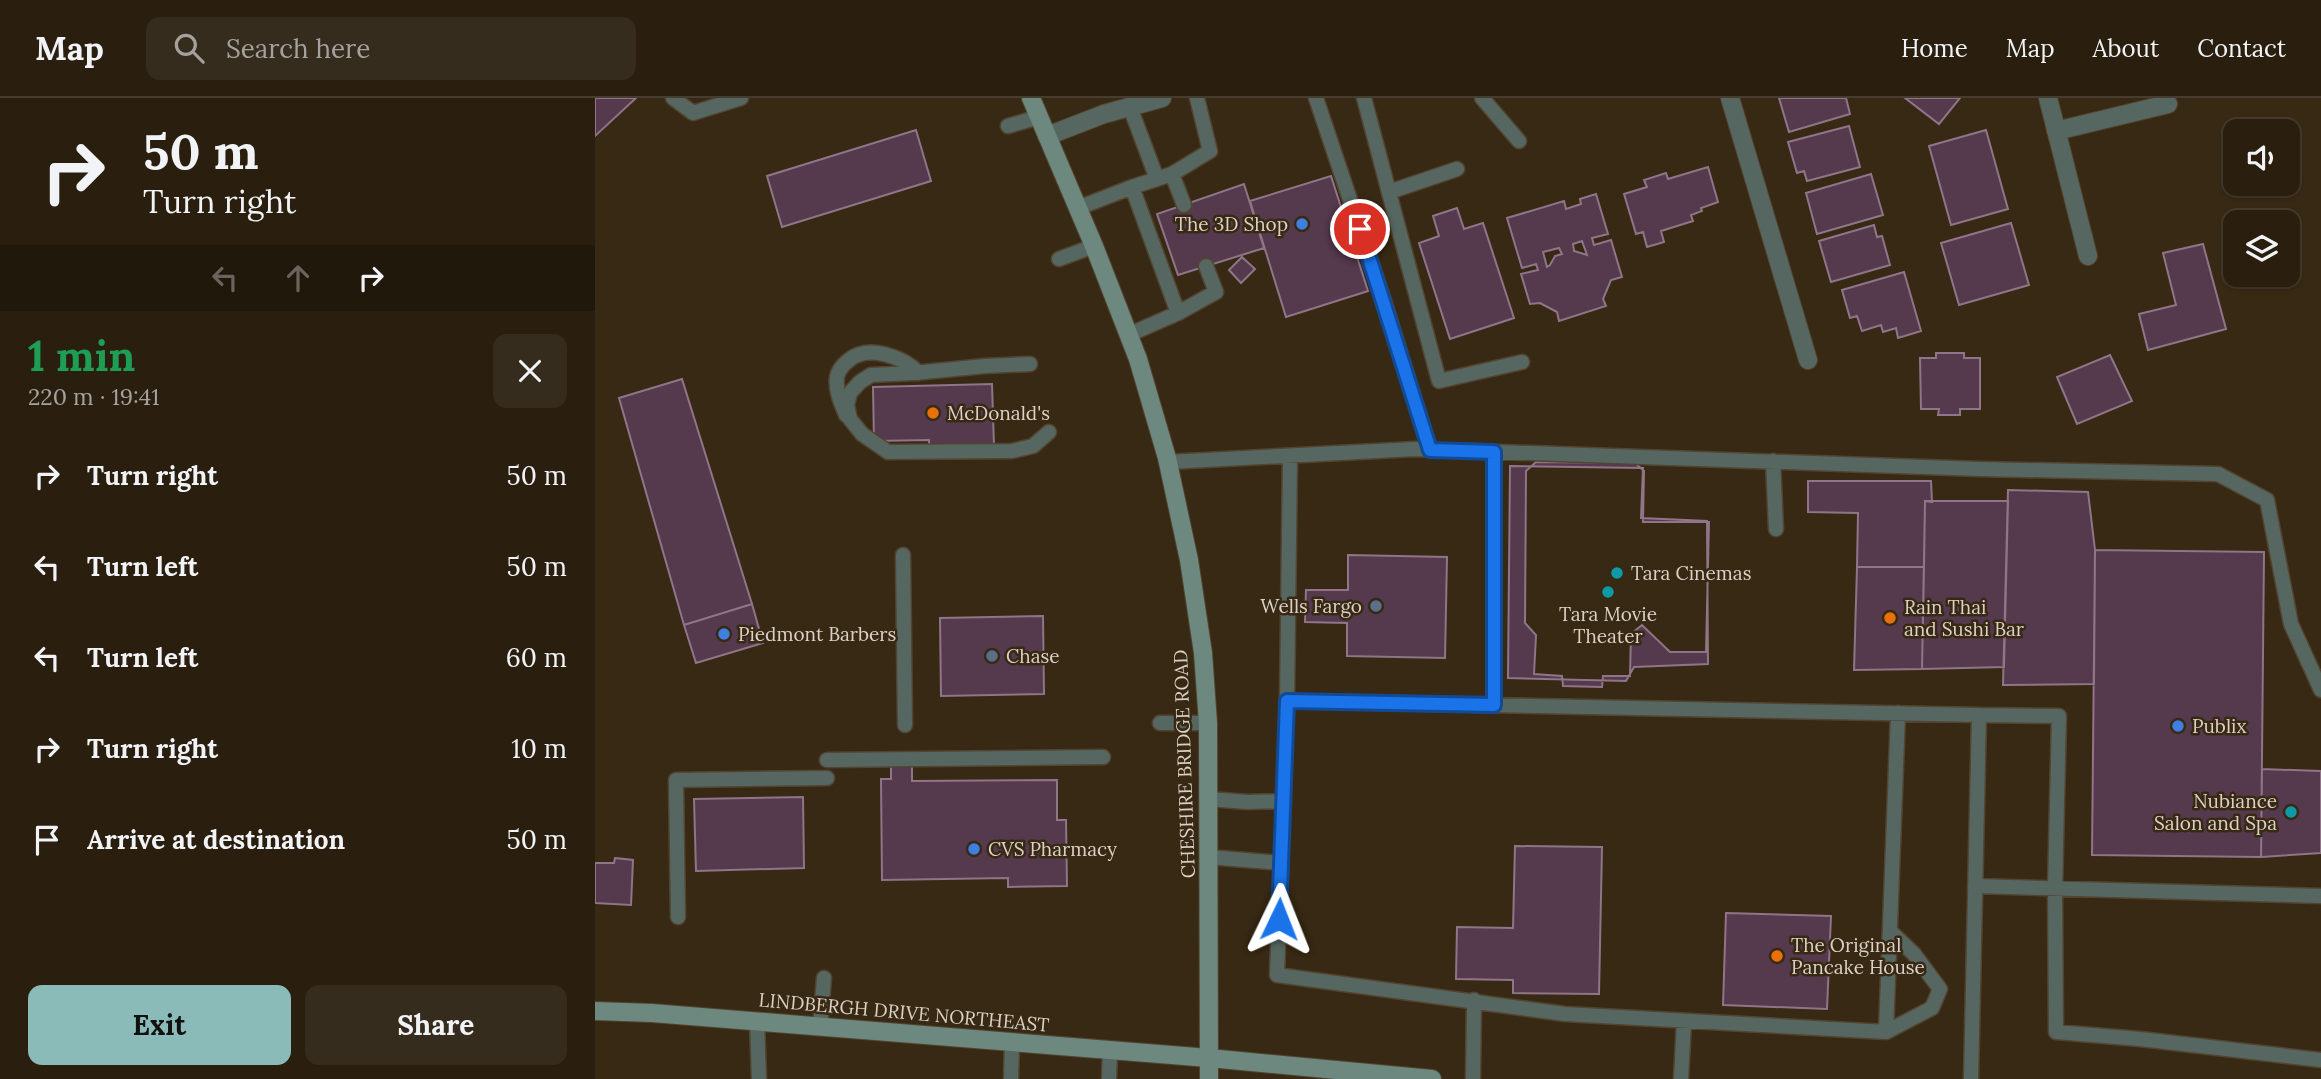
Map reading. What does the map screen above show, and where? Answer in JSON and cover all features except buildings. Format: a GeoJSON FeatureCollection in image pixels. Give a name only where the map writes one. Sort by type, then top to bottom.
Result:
{"type":"FeatureCollection","features":[{"type":"Feature","properties":{"kind":"main road","name":"CHESHIRE BRIDGE ROAD"},"geometry":{"type":"LineString","coordinates":[[1031,98],[1094,246],[1138,359],[1168,462],[1189,560],[1203,653],[1208,723],[1209,1079]]}},
{"type":"Feature","properties":{"kind":"main road","name":"LINDBERGH DRIVE NORTHEAST"},"geometry":{"type":"LineString","coordinates":[[595,1011],[757,1021],[1209,1058],[1297,1073],[1420,1078]]}},
{"type":"Feature","properties":{"kind":"street"},"geometry":{"type":"LineString","coordinates":[[1047,136],[1104,114],[1162,98]]}},
{"type":"Feature","properties":{"kind":"street"},"geometry":{"type":"LineString","coordinates":[[1730,98],[1808,360]]}},
{"type":"Feature","properties":{"kind":"street"},"geometry":{"type":"LineString","coordinates":[[2048,98],[2088,256]]}},
{"type":"Feature","properties":{"kind":"street"},"geometry":{"type":"LineString","coordinates":[[2056,131],[2168,104]]}},
{"type":"Feature","properties":{"kind":"lane"},"geometry":{"type":"LineString","coordinates":[[673,98],[693,113],[741,98]]}},
{"type":"Feature","properties":{"kind":"lane"},"geometry":{"type":"LineString","coordinates":[[1078,208],[1172,174],[1210,151],[1197,98]]}},
{"type":"Feature","properties":{"kind":"lane"},"geometry":{"type":"LineString","coordinates":[[1316,98],[1386,307],[1430,450]]}},
{"type":"Feature","properties":{"kind":"lane"},"geometry":{"type":"LineString","coordinates":[[1364,98],[1439,381],[1522,362]]}},
{"type":"Feature","properties":{"kind":"lane"},"geometry":{"type":"LineString","coordinates":[[1482,98],[1519,141]]}},
{"type":"Feature","properties":{"kind":"lane"},"geometry":{"type":"LineString","coordinates":[[1130,107],[1157,179]]}},
{"type":"Feature","properties":{"kind":"lane"},"geometry":{"type":"LineString","coordinates":[[1008,126],[1039,117]]}},
{"type":"Feature","properties":{"kind":"lane"},"geometry":{"type":"LineString","coordinates":[[1389,192],[1457,169]]}},
{"type":"Feature","properties":{"kind":"lane"},"geometry":{"type":"LineString","coordinates":[[1172,174],[1184,205]]}},
{"type":"Feature","properties":{"kind":"lane"},"geometry":{"type":"LineString","coordinates":[[1132,187],[1178,313]]}},
{"type":"Feature","properties":{"kind":"lane"},"geometry":{"type":"LineString","coordinates":[[1059,259],[1094,246]]}},
{"type":"Feature","properties":{"kind":"lane"},"geometry":{"type":"LineString","coordinates":[[1128,335],[1178,313],[1216,292],[1206,266]]}},
{"type":"Feature","properties":{"kind":"lane"},"geometry":{"type":"LineString","coordinates":[[919,373],[912,365],[883,354],[867,352],[855,355],[843,365],[837,376],[837,391],[846,415],[862,434],[888,452],[1012,451],[1033,446],[1049,432]]}},
{"type":"Feature","properties":{"kind":"lane"},"geometry":{"type":"LineString","coordinates":[[850,419],[847,405],[850,393],[871,375],[1030,365]]}},
{"type":"Feature","properties":{"kind":"lane"},"geometry":{"type":"LineString","coordinates":[[1168,462],[1430,450],[2218,474],[2267,500],[2291,624],[2321,690]]}},
{"type":"Feature","properties":{"kind":"lane"},"geometry":{"type":"LineString","coordinates":[[1494,452],[1494,705]]}},
{"type":"Feature","properties":{"kind":"lane"},"geometry":{"type":"LineString","coordinates":[[1290,456],[1287,701],[1277,975],[1565,1014],[1886,1032],[1932,1008],[1940,989],[1914,954],[1890,931]]}},
{"type":"Feature","properties":{"kind":"lane"},"geometry":{"type":"LineString","coordinates":[[1773,461],[1776,530]]}},
{"type":"Feature","properties":{"kind":"lane"},"geometry":{"type":"LineString","coordinates":[[903,555],[905,725]]}},
{"type":"Feature","properties":{"kind":"lane"},"geometry":{"type":"LineString","coordinates":[[1287,701],[2059,716],[2055,889],[2056,1032],[2321,1060]]}},
{"type":"Feature","properties":{"kind":"lane"},"geometry":{"type":"LineString","coordinates":[[1886,1032],[1898,713]]}},
{"type":"Feature","properties":{"kind":"lane"},"geometry":{"type":"LineString","coordinates":[[1971,1079],[1979,715]]}},
{"type":"Feature","properties":{"kind":"lane"},"geometry":{"type":"LineString","coordinates":[[1160,723],[1208,723]]}},
{"type":"Feature","properties":{"kind":"lane"},"geometry":{"type":"LineString","coordinates":[[827,760],[1103,757]]}},
{"type":"Feature","properties":{"kind":"lane"},"geometry":{"type":"LineString","coordinates":[[678,917],[675,780],[827,778]]}},
{"type":"Feature","properties":{"kind":"lane"},"geometry":{"type":"LineString","coordinates":[[1209,799],[1284,801]]}},
{"type":"Feature","properties":{"kind":"lane"},"geometry":{"type":"LineString","coordinates":[[1209,857],[1281,863]]}},
{"type":"Feature","properties":{"kind":"lane"},"geometry":{"type":"LineString","coordinates":[[1975,886],[2321,895]]}},
{"type":"Feature","properties":{"kind":"lane"},"geometry":{"type":"LineString","coordinates":[[820,1027],[824,978]]}},
{"type":"Feature","properties":{"kind":"lane"},"geometry":{"type":"LineString","coordinates":[[1473,1000],[1473,1079]]}},
{"type":"Feature","properties":{"kind":"lane"},"geometry":{"type":"LineString","coordinates":[[757,1021],[759,1079]]}},
{"type":"Feature","properties":{"kind":"lane"},"geometry":{"type":"LineString","coordinates":[[1681,1079],[1684,1021]]}},
{"type":"Feature","properties":{"kind":"lane"},"geometry":{"type":"LineString","coordinates":[[1011,1079],[1012,1042]]}},
{"type":"Feature","properties":{"kind":"lane"},"geometry":{"type":"LineString","coordinates":[[1109,1079],[1110,1050]]}},
{"type":"Feature","properties":{"kind":"place","name":"The 3D Shop"},"geometry":{"type":"Point","coordinates":[1302,224]}},
{"type":"Feature","properties":{"kind":"place","name":"McDonald's"},"geometry":{"type":"Point","coordinates":[933,413]}},
{"type":"Feature","properties":{"kind":"place","name":"Tara Cinemas"},"geometry":{"type":"Point","coordinates":[1617,573]}},
{"type":"Feature","properties":{"kind":"place","name":"Tara Movie Theater"},"geometry":{"type":"Point","coordinates":[1608,592]}},
{"type":"Feature","properties":{"kind":"place","name":"Wells Fargo"},"geometry":{"type":"Point","coordinates":[1376,606]}},
{"type":"Feature","properties":{"kind":"place","name":"Rain Thai and Sushi Bar"},"geometry":{"type":"Point","coordinates":[1890,618]}},
{"type":"Feature","properties":{"kind":"place","name":"Piedmont Barbers"},"geometry":{"type":"Point","coordinates":[724,634]}},
{"type":"Feature","properties":{"kind":"place","name":"Chase"},"geometry":{"type":"Point","coordinates":[992,656]}},
{"type":"Feature","properties":{"kind":"place","name":"Publix"},"geometry":{"type":"Point","coordinates":[2178,726]}},
{"type":"Feature","properties":{"kind":"place","name":"Nubiance Salon and Spa"},"geometry":{"type":"Point","coordinates":[2291,812]}},
{"type":"Feature","properties":{"kind":"place","name":"CVS Pharmacy"},"geometry":{"type":"Point","coordinates":[974,849]}},
{"type":"Feature","properties":{"kind":"place","name":"The Original Pancake House"},"geometry":{"type":"Point","coordinates":[1777,956]}},
{"type":"Feature","properties":{"kind":"route"},"geometry":{"type":"LineString","coordinates":[[1279,919],[1287,701],[1494,705],[1494,452],[1430,450],[1360,229]]}}]}
